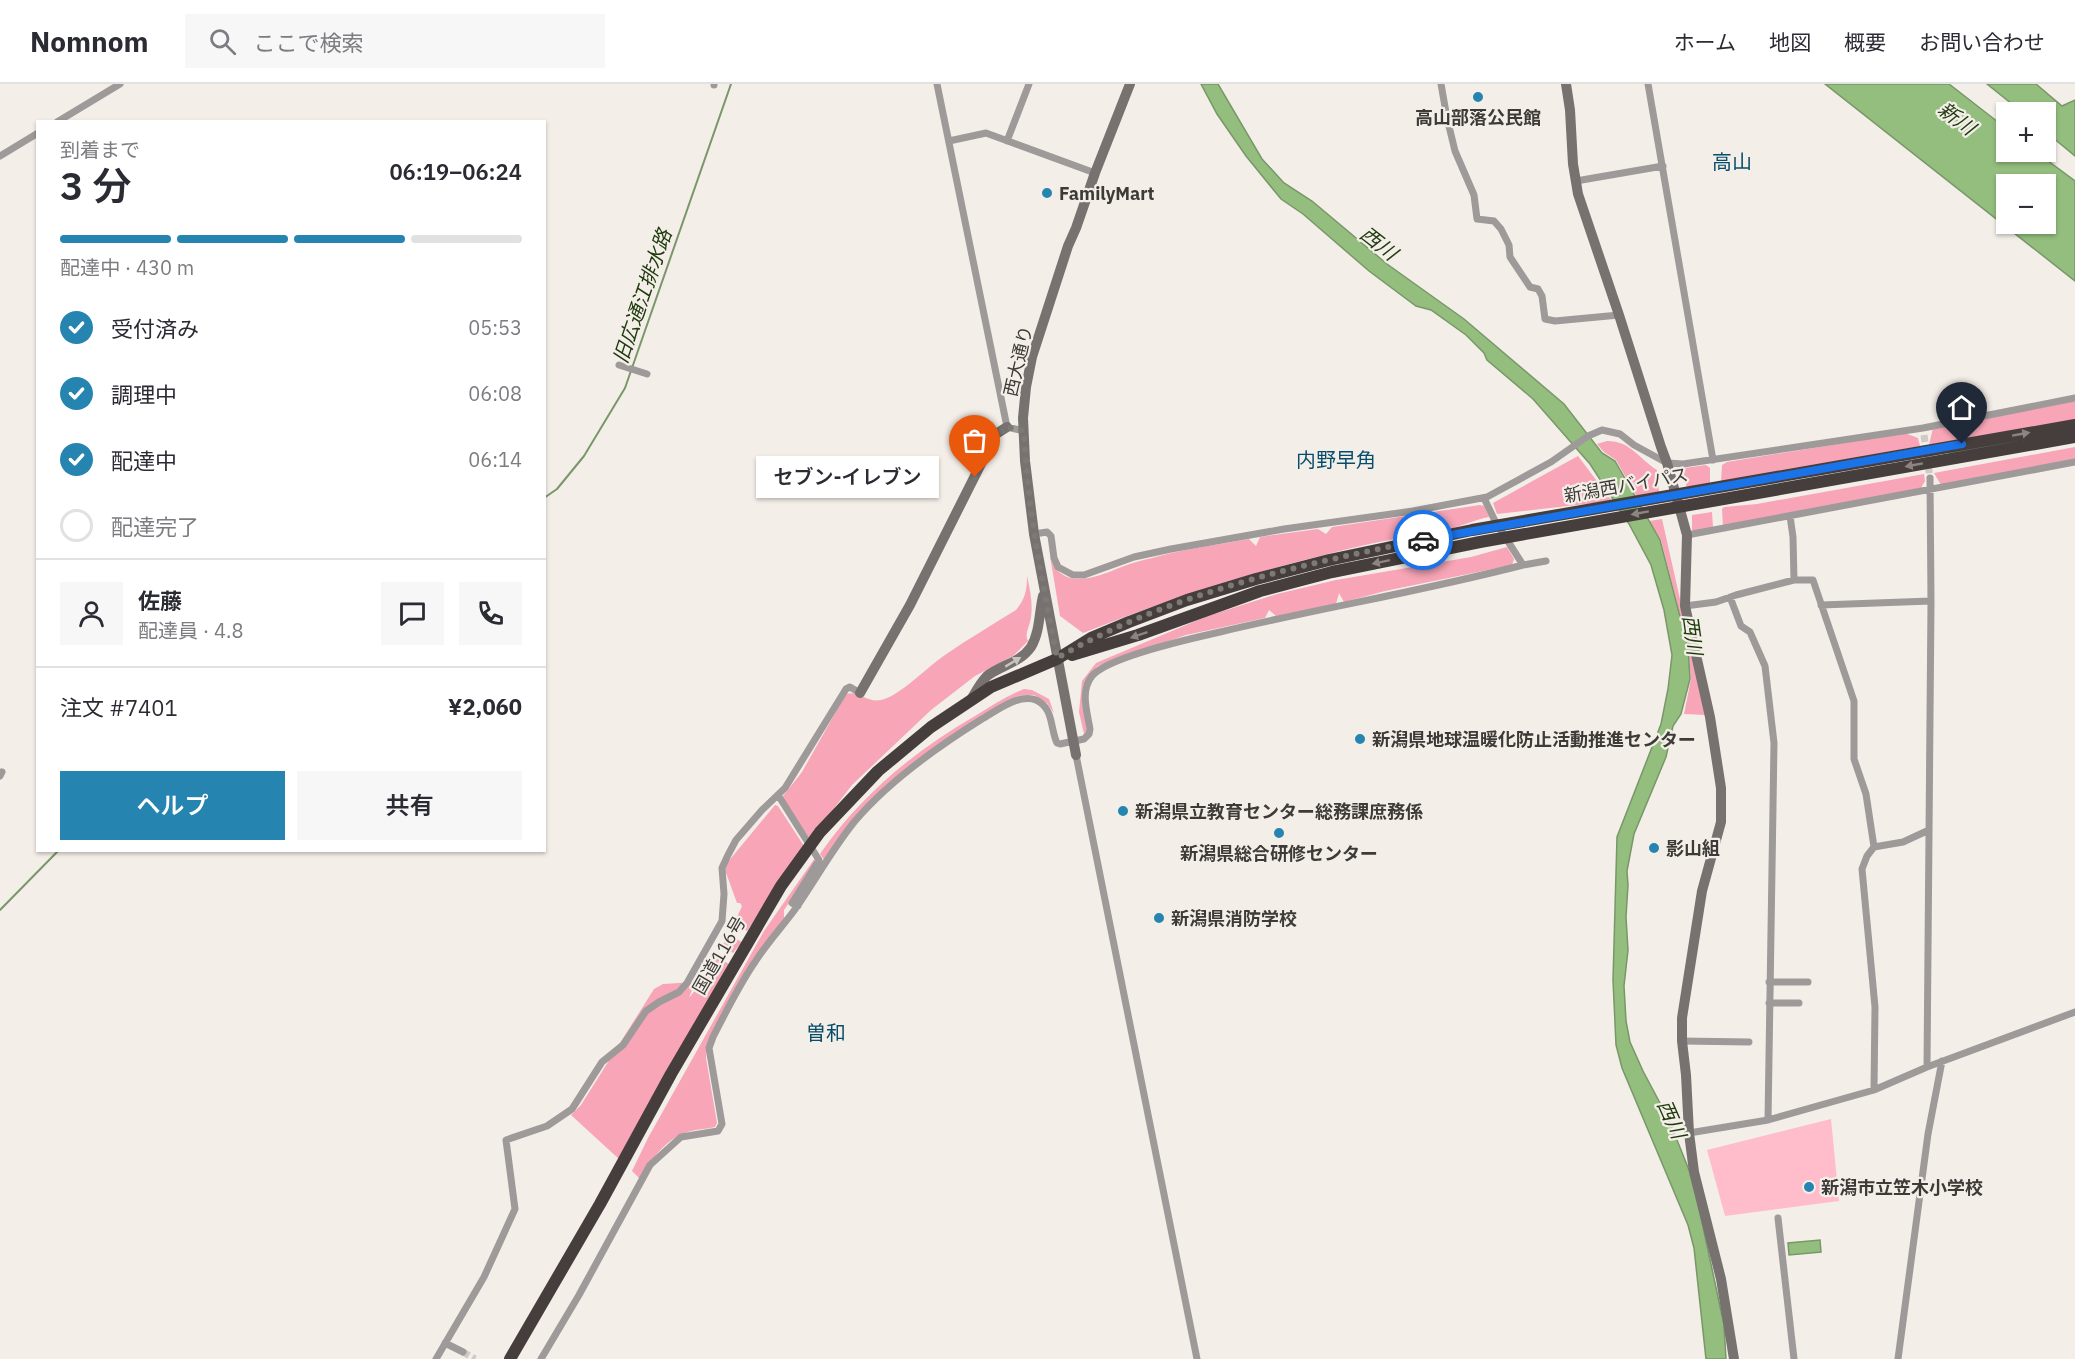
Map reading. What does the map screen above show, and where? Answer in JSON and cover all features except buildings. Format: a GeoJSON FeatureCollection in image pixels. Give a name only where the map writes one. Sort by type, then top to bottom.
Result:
{"type":"FeatureCollection","features":[{"type":"Feature","properties":{"kind":"highway","name":"新潟西バイパス"},"geometry":{"type":"LineString","coordinates":[[1057,658],[1093,649],[1260,591],[1332,572],[1737,489],[2075,425]]}},
{"type":"Feature","properties":{"kind":"highway","name":"新潟西バイパス"},"geometry":{"type":"LineString","coordinates":[[1057,658],[1091,638],[1187,600],[1329,560],[1472,530],[2075,438]]}},
{"type":"Feature","properties":{"kind":"highway","name":"国道116号"},"geometry":{"type":"LineString","coordinates":[[510,1359],[600,1204],[751,934],[781,886],[820,832],[878,771],[931,727],[991,687],[1057,658]]}},
{"type":"Feature","properties":{"kind":"street"},"geometry":{"type":"LineString","coordinates":[[60,120],[120,84]]}},
{"type":"Feature","properties":{"kind":"street"},"geometry":{"type":"LineString","coordinates":[[937,84],[1007,427]]}},
{"type":"Feature","properties":{"kind":"street"},"geometry":{"type":"LineString","coordinates":[[1007,141],[1029,84]]}},
{"type":"Feature","properties":{"kind":"street","name":"西大通り"},"geometry":{"type":"LineString","coordinates":[[1077,755],[1034,534],[1025,461],[1024,400],[1032,357],[1068,246],[1130,84]]}},
{"type":"Feature","properties":{"kind":"street"},"geometry":{"type":"LineString","coordinates":[[1442,84],[1455,151],[1474,195],[1477,219],[1494,221],[1501,229],[1509,245],[1509,257],[1530,287],[1538,289],[1542,296],[1545,319],[1555,321],[1619,315]]}},
{"type":"Feature","properties":{"kind":"street"},"geometry":{"type":"LineString","coordinates":[[1566,84],[1573,164],[1581,208],[1619,315],[1660,447],[1668,463],[1687,535],[1685,606],[1710,717],[1720,788],[1721,822],[1702,891],[1682,1018],[1682,1041],[1694,1172],[1721,1279],[1734,1359]]}},
{"type":"Feature","properties":{"kind":"street"},"geometry":{"type":"LineString","coordinates":[[1648,84],[1713,460]]}},
{"type":"Feature","properties":{"kind":"street"},"geometry":{"type":"LineString","coordinates":[[949,141],[986,133],[1095,173]]}},
{"type":"Feature","properties":{"kind":"street"},"geometry":{"type":"LineString","coordinates":[[0,156],[36,134]]}},
{"type":"Feature","properties":{"kind":"street"},"geometry":{"type":"LineString","coordinates":[[1576,181],[1663,166]]}},
{"type":"Feature","properties":{"kind":"street"},"geometry":{"type":"LineString","coordinates":[[619,365],[647,374]]}},
{"type":"Feature","properties":{"kind":"street"},"geometry":{"type":"LineString","coordinates":[[1034,534],[1047,532],[1051,536],[1054,558],[1058,567],[1073,575],[1084,575],[1134,557],[1171,549],[1484,498],[1506,488],[1551,462],[1588,436],[1602,430],[1620,434],[1634,445],[1668,463],[1683,464],[1924,431],[2075,398]]}},
{"type":"Feature","properties":{"kind":"street"},"geometry":{"type":"LineString","coordinates":[[436,1359],[484,1277],[515,1209],[506,1140],[547,1125],[572,1109],[602,1062],[623,1045],[646,1011],[679,992],[687,983],[721,926],[724,894],[722,868],[728,855],[742,833],[778,795],[798,767],[846,689],[850,687],[860,693],[910,605],[996,434],[1007,427],[1024,431]]}},
{"type":"Feature","properties":{"kind":"street"},"geometry":{"type":"LineString","coordinates":[[1687,535],[2075,462]]}},
{"type":"Feature","properties":{"kind":"street"},"geometry":{"type":"LineString","coordinates":[[1927,1067],[1932,490],[1930,478]]}},
{"type":"Feature","properties":{"kind":"street"},"geometry":{"type":"LineString","coordinates":[[1484,498],[1495,521],[1523,565]]}},
{"type":"Feature","properties":{"kind":"street"},"geometry":{"type":"LineString","coordinates":[[1790,516],[1794,580]]}},
{"type":"Feature","properties":{"kind":"street"},"geometry":{"type":"LineString","coordinates":[[541,1359],[650,1165],[681,1137],[718,1131],[722,1124],[709,1048],[712,1037],[754,962],[798,906],[853,824],[869,805],[919,762],[955,736],[1024,698],[1035,699],[1044,705],[1049,713],[1057,743],[1084,739],[1089,734],[1084,695],[1087,683],[1104,667],[1144,652],[1184,640],[1546,561]]}},
{"type":"Feature","properties":{"kind":"street"},"geometry":{"type":"LineString","coordinates":[[1685,606],[1716,602],[1794,580],[1813,580],[1854,701],[1854,759],[1866,794],[1874,847]]}},
{"type":"Feature","properties":{"kind":"street"},"geometry":{"type":"LineString","coordinates":[[971,700],[978,687],[988,676],[1030,649],[1038,630],[1040,608],[1045,591]]}},
{"type":"Feature","properties":{"kind":"street"},"geometry":{"type":"LineString","coordinates":[[1730,597],[1741,626],[1750,632],[1765,666],[1774,743],[1768,1120]]}},
{"type":"Feature","properties":{"kind":"street"},"geometry":{"type":"LineString","coordinates":[[1821,605],[1931,600]]}},
{"type":"Feature","properties":{"kind":"street"},"geometry":{"type":"LineString","coordinates":[[1077,755],[1125,996],[1130,1033],[1197,1359]]}},
{"type":"Feature","properties":{"kind":"street"},"geometry":{"type":"LineString","coordinates":[[778,795],[819,860],[792,903],[798,906]]}},
{"type":"Feature","properties":{"kind":"street"},"geometry":{"type":"LineString","coordinates":[[1874,1090],[1875,1007],[1862,869],[1867,856],[1874,847],[1903,842],[1929,831]]}},
{"type":"Feature","properties":{"kind":"street"},"geometry":{"type":"LineString","coordinates":[[1769,981],[1808,982]]}},
{"type":"Feature","properties":{"kind":"street"},"geometry":{"type":"LineString","coordinates":[[1769,1003],[1799,1003]]}},
{"type":"Feature","properties":{"kind":"street"},"geometry":{"type":"LineString","coordinates":[[1689,1133],[1768,1120],[1874,1090],[1942,1061],[2075,1012]]}},
{"type":"Feature","properties":{"kind":"street"},"geometry":{"type":"LineString","coordinates":[[1682,1041],[1749,1042]]}},
{"type":"Feature","properties":{"kind":"street"},"geometry":{"type":"LineString","coordinates":[[1898,1359],[1928,1134],[1942,1061]]}},
{"type":"Feature","properties":{"kind":"street"},"geometry":{"type":"LineString","coordinates":[[1778,1218],[1794,1359]]}},
{"type":"Feature","properties":{"kind":"street"},"geometry":{"type":"LineString","coordinates":[[445,1343],[463,1352]]}},
{"type":"Feature","properties":{"kind":"shaded area"},"geometry":{"type":"Polygon","coordinates":[[[2075,401],[2075,420],[1929,445],[1933,428],[2075,401]]]}},
{"type":"Feature","properties":{"kind":"shaded area"},"geometry":{"type":"Polygon","coordinates":[[[1905,433],[1918,438],[1920,446],[1721,482],[1722,465],[1727,462],[1905,433]]]}},
{"type":"Feature","properties":{"kind":"shaded area"},"geometry":{"type":"Polygon","coordinates":[[[1607,441],[1628,447],[1657,470],[1659,492],[1637,497],[1616,460],[1597,444],[1607,441]]]}},
{"type":"Feature","properties":{"kind":"shaded area"},"geometry":{"type":"Polygon","coordinates":[[[2075,447],[2075,461],[1941,485],[1934,473],[2075,447]]]}},
{"type":"Feature","properties":{"kind":"shaded area"},"geometry":{"type":"Polygon","coordinates":[[[1578,456],[1612,501],[1497,514],[1493,503],[1578,456]]]}},
{"type":"Feature","properties":{"kind":"shaded area"},"geometry":{"type":"Polygon","coordinates":[[[1706,465],[1710,468],[1710,483],[1687,488],[1684,468],[1706,465]]]}},
{"type":"Feature","properties":{"kind":"shaded area"},"geometry":{"type":"Polygon","coordinates":[[[1924,474],[1925,481],[1921,488],[1723,526],[1722,509],[1724,507],[1757,504],[1924,474]]]}},
{"type":"Feature","properties":{"kind":"shaded area"},"geometry":{"type":"Polygon","coordinates":[[[1484,506],[1489,517],[1448,530],[1374,543],[1263,571],[1155,606],[1083,633],[1060,616],[1050,556],[1053,565],[1062,574],[1075,579],[1087,578],[1135,562],[1195,548],[1249,539],[1256,546],[1260,537],[1318,529],[1326,534],[1332,527],[1484,506]]]}},
{"type":"Feature","properties":{"kind":"shaded area"},"geometry":{"type":"Polygon","coordinates":[[[1712,512],[1713,527],[1696,532],[1692,530],[1692,515],[1712,512]]]}},
{"type":"Feature","properties":{"kind":"shaded area"},"geometry":{"type":"Polygon","coordinates":[[[1662,519],[1706,715],[1684,714],[1691,679],[1688,646],[1661,540],[1649,521],[1662,519]]]}},
{"type":"Feature","properties":{"kind":"shaded area"},"geometry":{"type":"Polygon","coordinates":[[[1507,547],[1514,559],[1512,565],[1385,591],[1344,602],[1339,593],[1336,604],[1276,616],[1269,610],[1265,618],[1186,635],[1098,666],[1085,682],[1083,690],[1087,733],[1084,734],[1079,712],[1082,681],[1096,663],[1205,617],[1277,594],[1336,580],[1471,557],[1507,547]]]}},
{"type":"Feature","properties":{"kind":"shaded area"},"geometry":{"type":"Polygon","coordinates":[[[1027,576],[1032,607],[1027,633],[1028,641],[1013,656],[975,676],[931,710],[852,785],[810,839],[783,800],[783,796],[802,772],[846,694],[881,700],[896,693],[945,655],[1016,610],[1025,595],[1027,576]]]}},
{"type":"Feature","properties":{"kind":"shaded area"},"geometry":{"type":"Polygon","coordinates":[[[1024,689],[1032,690],[1049,699],[1054,713],[1047,703],[1034,695],[1018,696],[989,712],[892,781],[825,861],[820,854],[836,833],[890,776],[952,730],[999,701],[1024,689]]]}},
{"type":"Feature","properties":{"kind":"shaded area"},"geometry":{"type":"Polygon","coordinates":[[[775,805],[778,806],[804,846],[747,931],[734,924],[742,906],[737,903],[725,870],[727,863],[775,805]]]}},
{"type":"Feature","properties":{"kind":"shaded area"},"geometry":{"type":"Polygon","coordinates":[[[815,858],[816,864],[784,910],[784,920],[753,959],[707,1045],[706,1058],[717,1123],[715,1127],[682,1134],[667,1143],[655,1156],[640,1179],[632,1171],[648,1138],[764,931],[815,858]]]}},
{"type":"Feature","properties":{"kind":"shaded area"},"geometry":{"type":"Polygon","coordinates":[[[729,935],[742,942],[733,953],[722,946],[729,935]]]}},
{"type":"Feature","properties":{"kind":"shaded area"},"geometry":{"type":"Polygon","coordinates":[[[717,957],[729,964],[620,1160],[571,1115],[581,1105],[654,989],[663,984],[695,982],[689,998],[702,984],[717,957]]]}},
{"type":"Feature","properties":{"kind":"shaded area"},"geometry":{"type":"Polygon","coordinates":[[[1831,1119],[1839,1201],[1725,1216],[1707,1150],[1831,1119]]]}},
{"type":"Feature","properties":{"kind":"water"},"geometry":{"type":"Polygon","coordinates":[[[1201,84],[1218,84],[1262,159],[1284,183],[1312,201],[1387,264],[1464,319],[1564,404],[1602,453],[1615,461],[1660,540],[1688,647],[1690,679],[1681,714],[1673,726],[1666,757],[1634,834],[1627,871],[1628,950],[1624,986],[1626,1021],[1630,1042],[1669,1120],[1693,1180],[1724,1325],[1726,1359],[1706,1359],[1694,1248],[1688,1225],[1622,1068],[1616,1045],[1613,980],[1617,837],[1661,724],[1672,655],[1664,610],[1651,565],[1629,524],[1590,464],[1533,399],[1487,360],[1484,353],[1466,335],[1431,310],[1416,306],[1369,271],[1303,214],[1281,199],[1246,156],[1217,114],[1201,84]]]}},
{"type":"Feature","properties":{"kind":"water","name":"新川"},"geometry":{"type":"Polygon","coordinates":[[[1825,84],[1949,84],[1996,120],[1996,162],[2049,162],[2075,181],[2075,281],[2015,234],[2056,234],[2056,174],[1996,174],[1996,219],[1825,84]]]}},
{"type":"Feature","properties":{"kind":"water"},"geometry":{"type":"Polygon","coordinates":[[[1987,84],[2036,84],[2062,106],[2075,100],[2075,156],[2056,140],[2056,102],[2010,102],[1987,84]]]}},
{"type":"Feature","properties":{"kind":"water"},"geometry":{"type":"Polygon","coordinates":[[[1820,1240],[1821,1252],[1789,1255],[1788,1243],[1820,1240]]]}},
{"type":"Feature","properties":{"kind":"waterway","name":"旧広通江排水路"},"geometry":{"type":"LineString","coordinates":[[546,497],[557,489],[584,456],[625,388],[731,84]]}},
{"type":"Feature","properties":{"kind":"waterway","name":"旧広通江排水路"},"geometry":{"type":"LineString","coordinates":[[0,910],[57,852]]}},
{"type":"Feature","properties":{"kind":"tunnel"},"geometry":{"type":"LineString","coordinates":[[1924,435],[1930,478]]}},
{"type":"Feature","properties":{"kind":"tunnel"},"geometry":{"type":"LineString","coordinates":[[463,1352],[475,1359]]}},
{"type":"Feature","properties":{"kind":"way so far"},"geometry":{"type":"LineString","coordinates":[[975,477],[996,434],[1007,427],[1024,431],[1025,461],[1034,534],[1057,658],[1091,638],[1187,600],[1293,569],[1423,540]]}},
{"type":"Feature","properties":{"kind":"place","name":"高山部落公民館"},"geometry":{"type":"Point","coordinates":[1478,97]}},
{"type":"Feature","properties":{"kind":"place","name":"FamilyMart"},"geometry":{"type":"Point","coordinates":[1047,193]}},
{"type":"Feature","properties":{"kind":"place","name":"セブン-イレブン"},"geometry":{"type":"Point","coordinates":[975,477]}},
{"type":"Feature","properties":{"kind":"place","name":"新潟県地球温暖化防止活動推進センター"},"geometry":{"type":"Point","coordinates":[1360,739]}},
{"type":"Feature","properties":{"kind":"place","name":"新潟県立教育センター総務課庶務係"},"geometry":{"type":"Point","coordinates":[1123,811]}},
{"type":"Feature","properties":{"kind":"place","name":"新潟県総合研修センター"},"geometry":{"type":"Point","coordinates":[1279,833]}},
{"type":"Feature","properties":{"kind":"place","name":"影山組"},"geometry":{"type":"Point","coordinates":[1654,848]}},
{"type":"Feature","properties":{"kind":"place","name":"新潟県消防学校"},"geometry":{"type":"Point","coordinates":[1159,918]}},
{"type":"Feature","properties":{"kind":"place","name":"新潟市立笠木小学校"},"geometry":{"type":"Point","coordinates":[1809,1187]}},
{"type":"Feature","properties":{"kind":"district","name":"高山"},"geometry":{"type":"Point","coordinates":[1732,161]}},
{"type":"Feature","properties":{"kind":"district","name":"内野早角"},"geometry":{"type":"Point","coordinates":[1336,459]}},
{"type":"Feature","properties":{"kind":"district","name":"曽和"},"geometry":{"type":"Point","coordinates":[826,1032]}},
{"type":"Feature","properties":{"kind":"route"},"geometry":{"type":"LineString","coordinates":[[1423,540],[1962,444]]}},
{"type":"Feature","properties":{"kind":"water label","name":"西川"},"geometry":{"type":"Point","coordinates":[1379,243]}},
{"type":"Feature","properties":{"kind":"water label","name":"西川"},"geometry":{"type":"Point","coordinates":[1693,635]}},
{"type":"Feature","properties":{"kind":"water label","name":"西川"},"geometry":{"type":"Point","coordinates":[1672,1119]}}]}
